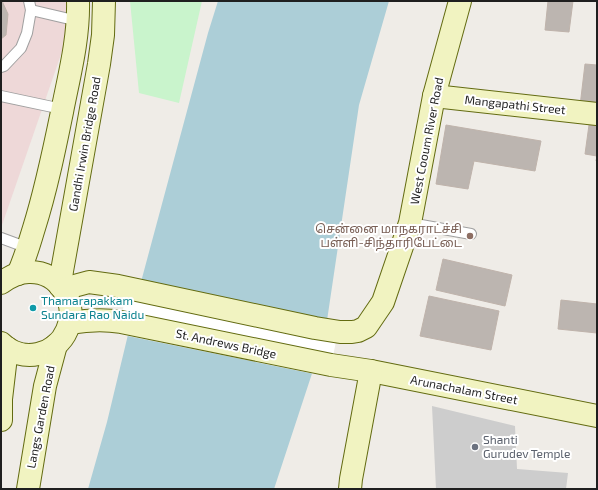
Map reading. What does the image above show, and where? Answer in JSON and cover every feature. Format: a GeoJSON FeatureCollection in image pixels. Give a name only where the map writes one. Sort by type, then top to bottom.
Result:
{"type":"FeatureCollection","features":[{"type":"Feature","properties":{"kind":"main road","name":"Gandhi Irwin Bridge Road"},"geometry":{"type":"LineString","coordinates":[[62,287],[62,271],[99,64],[103,35],[104,1]]}},
{"type":"Feature","properties":{"kind":"main road","name":"West Cooum River Road"},"geometry":{"type":"LineString","coordinates":[[89,282],[118,286],[315,328],[340,332],[352,332],[366,327],[382,302],[410,224],[434,96],[460,1]]}},
{"type":"Feature","properties":{"kind":"main road"},"geometry":{"type":"LineString","coordinates":[[9,279],[23,263],[46,185],[74,51],[78,11]]}},
{"type":"Feature","properties":{"kind":"main road","name":"Mangapathi Street"},"geometry":{"type":"LineString","coordinates":[[434,96],[597,114]]}},
{"type":"Feature","properties":{"kind":"main road"},"geometry":{"type":"LineString","coordinates":[[65,254],[74,272],[80,278],[89,282]]}},
{"type":"Feature","properties":{"kind":"main road"},"geometry":{"type":"LineString","coordinates":[[1,420],[3,345],[19,354],[32,355],[45,352],[56,345],[65,335],[70,323],[71,314],[71,305],[68,297],[62,287],[52,278],[29,272],[9,279]]}},
{"type":"Feature","properties":{"kind":"main road"},"geometry":{"type":"LineString","coordinates":[[62,287],[89,282]]}},
{"type":"Feature","properties":{"kind":"main road","name":"St. Andrews Bridge"},"geometry":{"type":"LineString","coordinates":[[70,323],[99,320],[121,322],[331,366]]}},
{"type":"Feature","properties":{"kind":"main road","name":"Langs Garden Road"},"geometry":{"type":"LineString","coordinates":[[28,489],[45,386],[56,345]]}},
{"type":"Feature","properties":{"kind":"main road","name":"Arunachalam Street"},"geometry":{"type":"LineString","coordinates":[[331,366],[371,371],[597,416]]}},
{"type":"Feature","properties":{"kind":"main road"},"geometry":{"type":"LineString","coordinates":[[350,489],[371,371]]}},
{"type":"Feature","properties":{"kind":"lane"},"geometry":{"type":"LineString","coordinates":[[1,67],[4,66],[21,48],[27,33],[30,6],[78,11]]}},
{"type":"Feature","properties":{"kind":"lane"},"geometry":{"type":"LineString","coordinates":[[1,96],[62,109]]}},
{"type":"Feature","properties":{"kind":"lane"},"geometry":{"type":"LineString","coordinates":[[410,224],[471,234]]}},
{"type":"Feature","properties":{"kind":"lane"},"geometry":{"type":"LineString","coordinates":[[1,238],[28,248]]}},
{"type":"Feature","properties":{"kind":"shaded area"},"geometry":{"type":"Polygon","coordinates":[[[1,1],[72,1],[67,37],[1,228],[1,1]]]}},
{"type":"Feature","properties":{"kind":"shaded area","name":"Shanti Gurudev Temple"},"geometry":{"type":"Polygon","coordinates":[[[432,406],[515,426],[517,469],[568,473],[566,489],[436,489],[432,406]]]}},
{"type":"Feature","properties":{"kind":"green space"},"geometry":{"type":"Polygon","coordinates":[[[130,1],[202,1],[179,103],[139,93],[130,1]]]}},
{"type":"Feature","properties":{"kind":"water"},"geometry":{"type":"Polygon","coordinates":[[[218,1],[389,1],[359,105],[325,334],[274,489],[88,489],[107,422],[138,293],[218,1]]]}},
{"type":"Feature","properties":{"kind":"pier"},"geometry":{"type":"Polygon","coordinates":[[[126,294],[337,336],[329,377],[118,334],[126,294]]]}},
{"type":"Feature","properties":{"kind":"building"},"geometry":{"type":"Polygon","coordinates":[[[1,1],[8,14],[6,35],[1,39],[1,1]]]}},
{"type":"Feature","properties":{"kind":"building"},"geometry":{"type":"Polygon","coordinates":[[[548,1],[573,1],[569,32],[545,30],[548,1]]]}},
{"type":"Feature","properties":{"kind":"building"},"geometry":{"type":"Polygon","coordinates":[[[585,64],[597,65],[597,108],[580,106],[585,64]]]}},
{"type":"Feature","properties":{"kind":"building"},"geometry":{"type":"Polygon","coordinates":[[[446,125],[541,141],[535,171],[474,161],[468,189],[436,184],[446,125]]]}},
{"type":"Feature","properties":{"kind":"building"},"geometry":{"type":"Polygon","coordinates":[[[589,125],[597,126],[597,156],[585,154],[589,125]]]}},
{"type":"Feature","properties":{"kind":"building"},"geometry":{"type":"Polygon","coordinates":[[[443,259],[512,275],[505,306],[436,290],[443,259]]]}},
{"type":"Feature","properties":{"kind":"building"},"geometry":{"type":"Polygon","coordinates":[[[429,296],[499,311],[491,350],[420,336],[429,296]]]}},
{"type":"Feature","properties":{"kind":"building"},"geometry":{"type":"Polygon","coordinates":[[[561,300],[597,304],[597,333],[558,329],[561,300]]]}},
{"type":"Feature","properties":{"kind":"place","name":"சென்னை மாநகராட்ச்சி பள்ளி-சிந்தாரிபேட்டை"},"geometry":{"type":"Point","coordinates":[470,236]}},
{"type":"Feature","properties":{"kind":"place","name":"Thamarapakkam Sundara Rao Naidu"},"geometry":{"type":"Point","coordinates":[33,308]}},
{"type":"Feature","properties":{"kind":"place","name":"Shanti Gurudev Temple"},"geometry":{"type":"Point","coordinates":[475,447]}}]}
